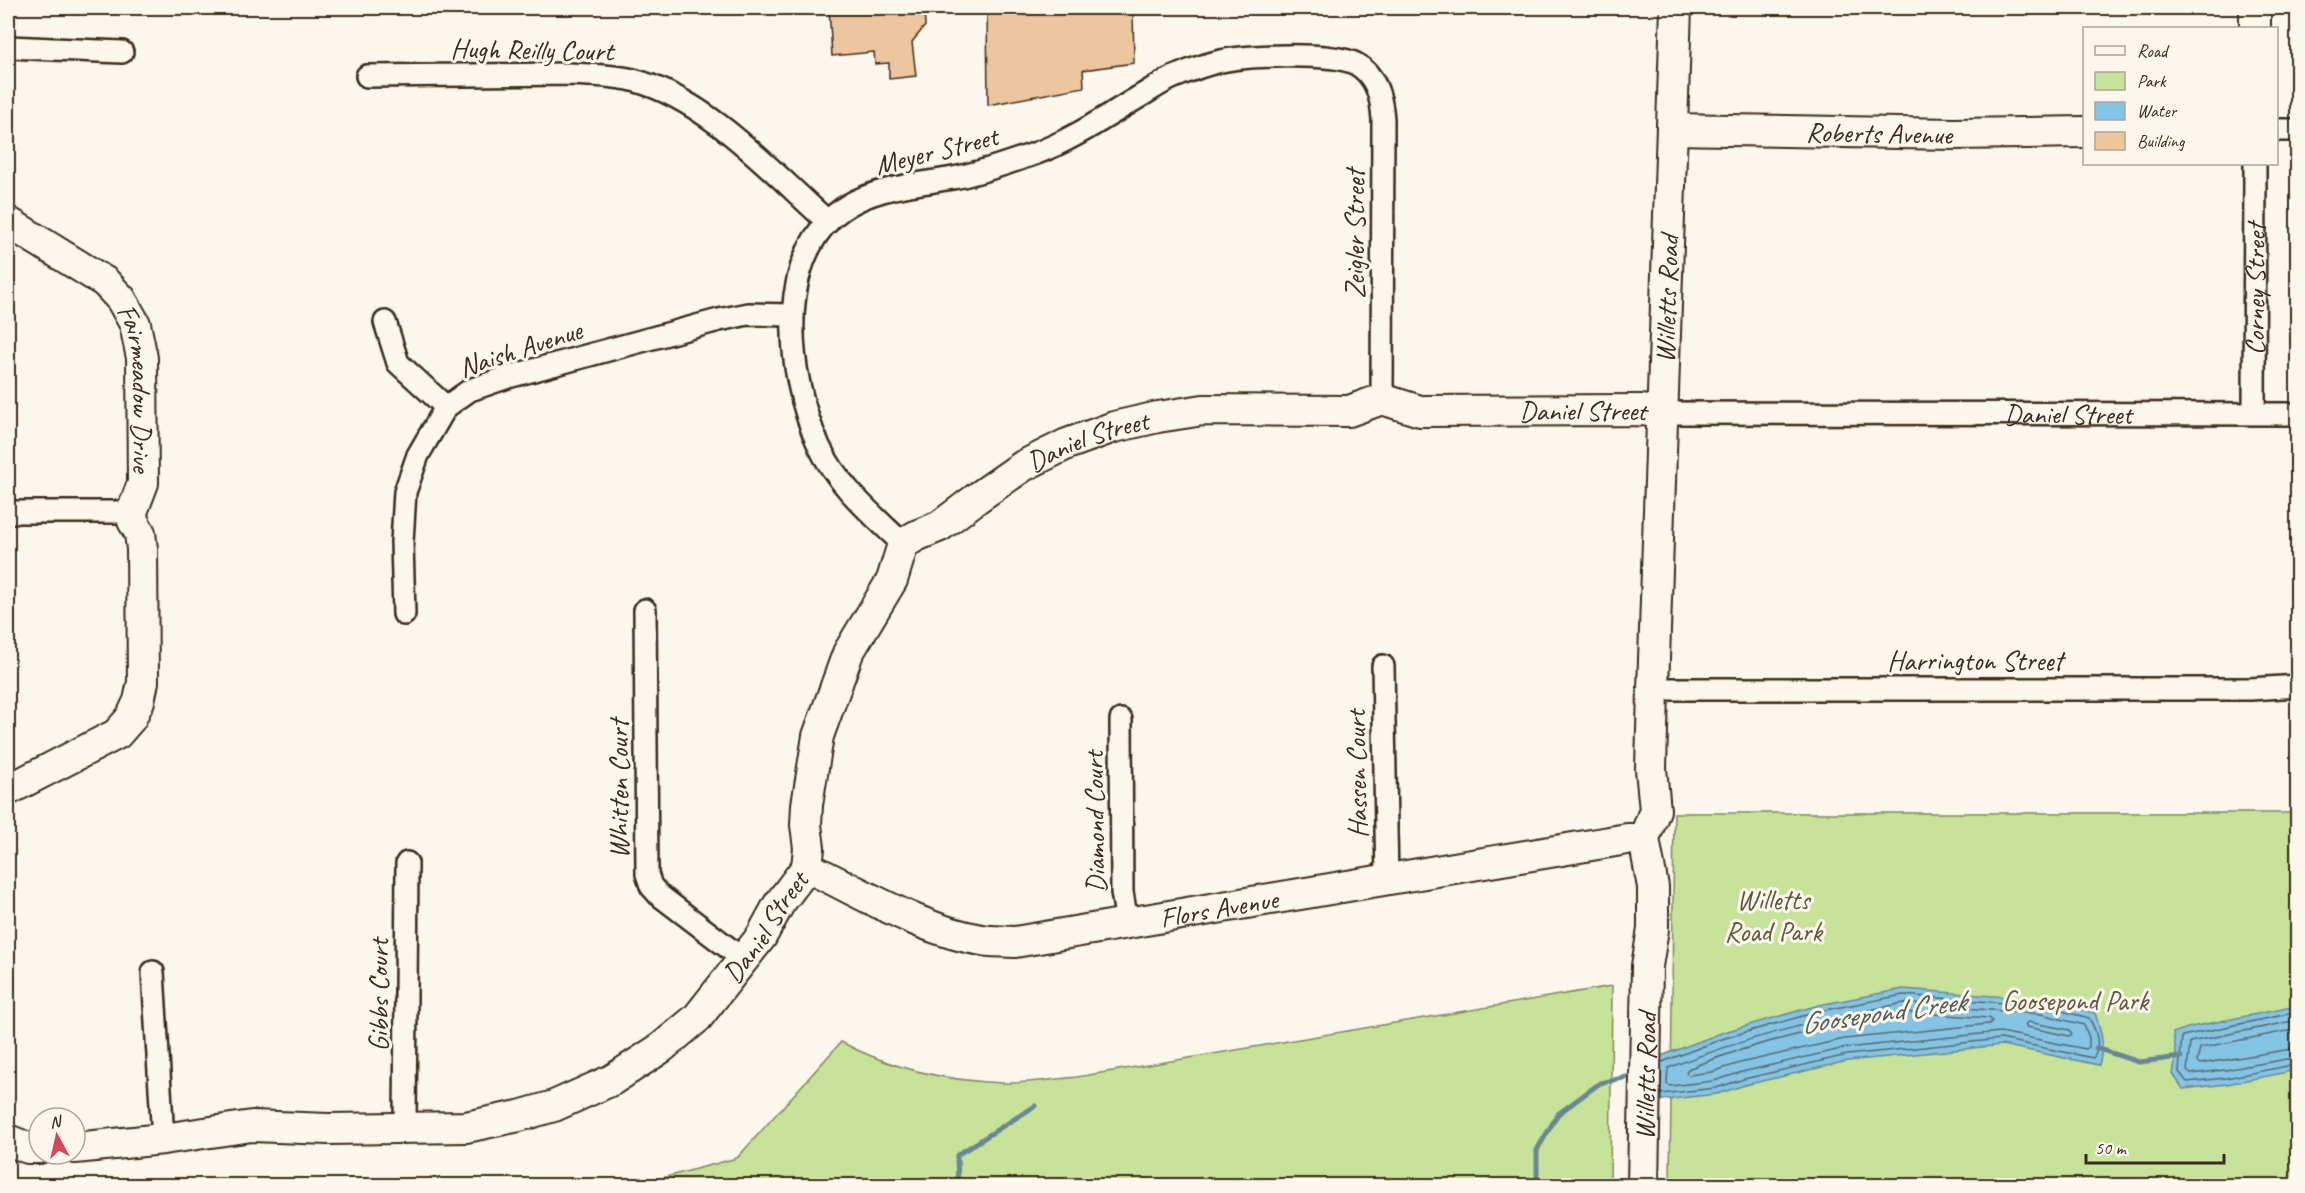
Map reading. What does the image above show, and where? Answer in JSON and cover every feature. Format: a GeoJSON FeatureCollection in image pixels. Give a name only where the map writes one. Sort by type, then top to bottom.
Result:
{"type":"FeatureCollection","features":[{"type":"Feature","properties":{"kind":"street","name":"Willetts Road"},"geometry":{"type":"LineString","coordinates":[[1643,1185],[1647,966],[1640,931],[1636,884],[1627,851],[1636,839],[1652,769],[1676,8]]}},
{"type":"Feature","properties":{"kind":"street"},"geometry":{"type":"LineString","coordinates":[[2255,8],[2255,27]]}},
{"type":"Feature","properties":{"kind":"street"},"geometry":{"type":"LineString","coordinates":[[8,47],[122,52]]}},
{"type":"Feature","properties":{"kind":"street","name":"Meyer Street"},"geometry":{"type":"LineString","coordinates":[[903,544],[853,496],[836,474],[819,447],[798,381],[792,315],[795,289],[804,259],[828,222],[854,202],[890,187],[953,178],[992,169],[1054,146],[1177,75],[1219,61],[1257,57],[1318,57],[1357,64],[1368,74]]}},
{"type":"Feature","properties":{"kind":"street","name":"Hugh Reilly Court"},"geometry":{"type":"LineString","coordinates":[[367,76],[569,74],[602,75],[641,83],[686,101],[722,126],[828,222]]}},
{"type":"Feature","properties":{"kind":"street","name":"Zeigler Street"},"geometry":{"type":"LineString","coordinates":[[1368,74],[1380,95],[1383,108],[1382,399]]}},
{"type":"Feature","properties":{"kind":"street","name":"Roberts Avenue"},"geometry":{"type":"LineString","coordinates":[[1672,129],[1954,134],[2083,132]]}},
{"type":"Feature","properties":{"kind":"street"},"geometry":{"type":"LineString","coordinates":[[2278,130],[2298,130]]}},
{"type":"Feature","properties":{"kind":"street","name":"Corney Street"},"geometry":{"type":"LineString","coordinates":[[2254,165],[2254,413]]}},
{"type":"Feature","properties":{"kind":"street","name":"Fairmeadow Drive"},"geometry":{"type":"LineString","coordinates":[[8,222],[105,282],[121,299],[135,324],[142,358],[143,483],[132,512],[133,521],[140,533],[142,549],[143,682],[139,701],[131,718],[117,734],[8,790]]}},
{"type":"Feature","properties":{"kind":"street","name":"Naish Avenue"},"geometry":{"type":"LineString","coordinates":[[404,614],[402,542],[405,492],[418,455],[446,407],[470,390],[508,377],[696,326],[748,314],[792,315]]}},
{"type":"Feature","properties":{"kind":"street"},"geometry":{"type":"LineString","coordinates":[[385,322],[398,363],[446,407]]}},
{"type":"Feature","properties":{"kind":"street","name":"Daniel Street"},"geometry":{"type":"LineString","coordinates":[[163,1139],[252,1126],[328,1129],[466,1126],[519,1116],[554,1106],[612,1080],[661,1048],[697,1018],[761,937],[779,904],[807,867],[809,848],[806,825],[807,805],[818,736],[848,652],[892,580],[903,544],[940,526],[1023,466],[1067,444],[1114,427],[1203,410],[1349,411],[1382,399],[1420,411],[2298,414]]}},
{"type":"Feature","properties":{"kind":"street"},"geometry":{"type":"LineString","coordinates":[[8,512],[132,512]]}},
{"type":"Feature","properties":{"kind":"street","name":"Whitten Court"},"geometry":{"type":"LineString","coordinates":[[645,610],[647,874],[651,885],[659,895],[743,959]]}},
{"type":"Feature","properties":{"kind":"street","name":"Hassen Court"},"geometry":{"type":"LineString","coordinates":[[1383,666],[1387,880]]}},
{"type":"Feature","properties":{"kind":"street","name":"Harrington Street"},"geometry":{"type":"LineString","coordinates":[[1653,689],[2250,689],[2298,686]]}},
{"type":"Feature","properties":{"kind":"street","name":"Diamond Court"},"geometry":{"type":"LineString","coordinates":[[1121,720],[1122,892],[1127,923]]}},
{"type":"Feature","properties":{"kind":"street","name":"Flors Avenue"},"geometry":{"type":"LineString","coordinates":[[807,867],[947,932],[983,940],[1015,942],[1636,839]]}},
{"type":"Feature","properties":{"kind":"street","name":"Gibbs Court"},"geometry":{"type":"LineString","coordinates":[[405,1127],[407,863]]}},
{"type":"Feature","properties":{"kind":"street"},"geometry":{"type":"LineString","coordinates":[[87,1147],[163,1139],[153,972]]}},
{"type":"Feature","properties":{"kind":"street"},"geometry":{"type":"LineString","coordinates":[[8,1140],[27,1148]]}},
{"type":"Feature","properties":{"kind":"green space","name":"Goosepond Park"},"geometry":{"type":"Polygon","coordinates":[[[1674,813],[2297,813],[2297,1185],[1670,1186],[1674,813]]]}},
{"type":"Feature","properties":{"kind":"green space"},"geometry":{"type":"Polygon","coordinates":[[[1612,986],[1610,1185],[648,1186],[647,1182],[737,1158],[841,1042],[879,1059],[919,1072],[982,1082],[1021,1083],[1077,1077],[1612,986]]]}},
{"type":"Feature","properties":{"kind":"water"},"geometry":{"type":"Polygon","coordinates":[[[1903,989],[2043,1000],[2095,1013],[2102,1039],[2099,1065],[2002,1045],[1848,1061],[1745,1085],[1717,1094],[1654,1101],[1653,1059],[1724,1032],[1819,1005],[1903,989]]]}},
{"type":"Feature","properties":{"kind":"water"},"geometry":{"type":"Polygon","coordinates":[[[2297,1006],[2297,1070],[2227,1084],[2183,1089],[2173,1074],[2176,1052],[2173,1033],[2191,1027],[2297,1006]]]}},
{"type":"Feature","properties":{"kind":"building"},"geometry":{"type":"Polygon","coordinates":[[[829,8],[924,8],[925,26],[912,42],[916,76],[889,79],[889,63],[875,64],[874,52],[832,56],[829,8]]]}},
{"type":"Feature","properties":{"kind":"building"},"geometry":{"type":"Polygon","coordinates":[[[987,8],[1133,8],[1134,63],[1083,70],[1084,87],[988,105],[987,8]]]}},
{"type":"Feature","properties":{"kind":"waterway","name":"Goosepond Creek"},"geometry":{"type":"LineString","coordinates":[[2096,1048],[2139,1062],[2181,1057]]}},
{"type":"Feature","properties":{"kind":"waterway","name":"Goosepond Creek"},"geometry":{"type":"LineString","coordinates":[[1537,1186],[1537,1150],[1558,1114],[1600,1083],[1636,1075]]}},
{"type":"Feature","properties":{"kind":"waterway"},"geometry":{"type":"LineString","coordinates":[[958,1186],[957,1155],[1035,1106]]}},
{"type":"Feature","properties":{"kind":"park label","name":"Willetts Road Park"},"geometry":{"type":"Point","coordinates":[1773,915]}}]}
